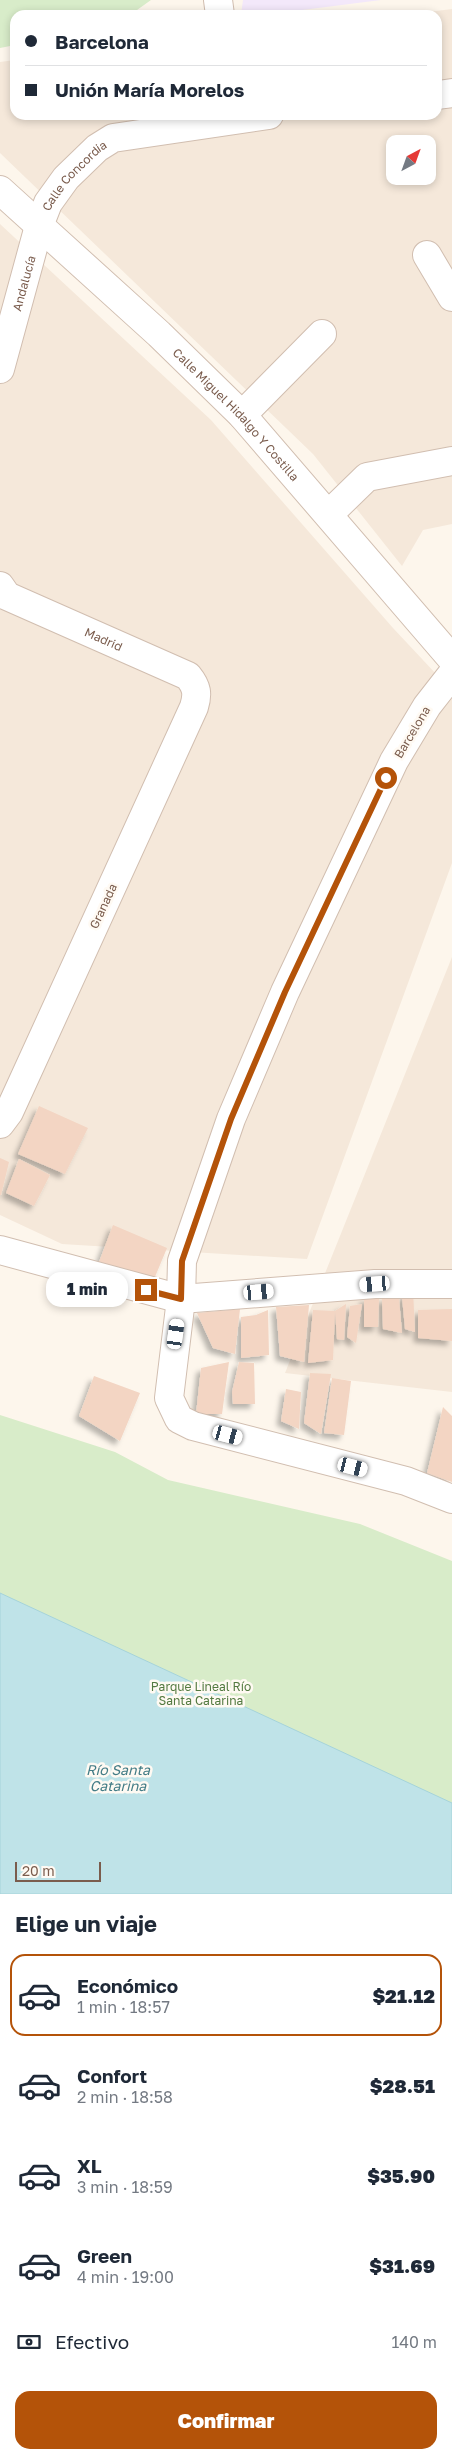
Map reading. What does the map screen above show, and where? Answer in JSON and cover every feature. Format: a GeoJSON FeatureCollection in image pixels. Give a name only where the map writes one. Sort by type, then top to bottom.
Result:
{"type":"FeatureCollection","features":[{"type":"Feature","properties":{"kind":"street","name":"Calle Concordia"},"geometry":{"type":"LineString","coordinates":[[39,226],[48,203],[66,178],[97,148],[112,138],[216,120]]}},
{"type":"Feature","properties":{"kind":"street","name":"Calle Miguel Hidalgo Y Costilla"},"geometry":{"type":"LineString","coordinates":[[0,190],[159,334],[242,415],[452,659]]}},
{"type":"Feature","properties":{"kind":"street","name":"Andalucía"},"geometry":{"type":"LineString","coordinates":[[0,369],[39,226]]}},
{"type":"Feature","properties":{"kind":"street"},"geometry":{"type":"LineString","coordinates":[[427,255],[452,297]]}},
{"type":"Feature","properties":{"kind":"street"},"geometry":{"type":"LineString","coordinates":[[242,415],[322,334]]}},
{"type":"Feature","properties":{"kind":"street"},"geometry":{"type":"LineString","coordinates":[[329,514],[367,478],[452,461]]}},
{"type":"Feature","properties":{"kind":"street","name":"Madrid"},"geometry":{"type":"LineString","coordinates":[[2,598],[188,676],[196,685]]}},
{"type":"Feature","properties":{"kind":"street","name":"Barcelona"},"geometry":{"type":"LineString","coordinates":[[452,674],[427,706],[394,760],[277,1010],[231,1119],[182,1261],[181,1299],[168,1398],[174,1413],[179,1419],[193,1426],[406,1481],[452,1499]]}},
{"type":"Feature","properties":{"kind":"street","name":"Granada"},"geometry":{"type":"LineString","coordinates":[[0,1124],[9,1112],[194,707],[197,696],[196,685]]}},
{"type":"Feature","properties":{"kind":"street"},"geometry":{"type":"LineString","coordinates":[[0,1250],[181,1299],[375,1284],[452,1284]]}},
{"type":"Feature","properties":{"kind":"shaded area"},"geometry":{"type":"Polygon","coordinates":[[[243,0],[381,0],[302,10],[242,10],[243,0]]]}},
{"type":"Feature","properties":{"kind":"shaded area"},"geometry":{"type":"Polygon","coordinates":[[[452,9],[452,524],[423,530],[402,566],[313,454],[0,153],[0,62],[10,61],[10,120],[442,120],[442,10],[452,9]]]}},
{"type":"Feature","properties":{"kind":"shaded area"},"geometry":{"type":"Polygon","coordinates":[[[0,224],[211,420],[393,628],[452,691],[452,863],[307,1259],[62,1244],[0,1215],[0,224]]]}},
{"type":"Feature","properties":{"kind":"shaded area"},"geometry":{"type":"Polygon","coordinates":[[[452,957],[452,1392],[285,1373],[452,957]]]}},
{"type":"Feature","properties":{"kind":"green space"},"geometry":{"type":"Polygon","coordinates":[[[0,0],[151,0],[137,10],[10,10],[10,46],[0,48],[0,0]]]}},
{"type":"Feature","properties":{"kind":"green space","name":"Parque Lineal Río Santa Catarina"},"geometry":{"type":"Polygon","coordinates":[[[0,1415],[115,1452],[168,1480],[360,1524],[452,1561],[452,1894],[0,1894],[0,1415]]]}},
{"type":"Feature","properties":{"kind":"water","name":"Río Santa Catarina"},"geometry":{"type":"Polygon","coordinates":[[[0,1593],[452,1803],[452,1894],[0,1894],[0,1593]]]}},
{"type":"Feature","properties":{"kind":"building"},"geometry":{"type":"Polygon","coordinates":[[[39,1106],[88,1128],[65,1174],[18,1154],[39,1106]]]}},
{"type":"Feature","properties":{"kind":"building"},"geometry":{"type":"Polygon","coordinates":[[[0,1158],[9,1162],[1,1195],[0,1195],[0,1158]]]}},
{"type":"Feature","properties":{"kind":"building"},"geometry":{"type":"Polygon","coordinates":[[[19,1159],[50,1175],[34,1206],[6,1193],[19,1159]]]}},
{"type":"Feature","properties":{"kind":"building"},"geometry":{"type":"Polygon","coordinates":[[[113,1225],[167,1248],[152,1284],[99,1262],[113,1225]]]}},
{"type":"Feature","properties":{"kind":"building"},"geometry":{"type":"Polygon","coordinates":[[[413,1290],[415,1332],[405,1329],[402,1297],[413,1290]]]}},
{"type":"Feature","properties":{"kind":"building"},"geometry":{"type":"Polygon","coordinates":[[[364,1298],[379,1299],[378,1327],[364,1327],[364,1298]]]}},
{"type":"Feature","properties":{"kind":"building"},"geometry":{"type":"Polygon","coordinates":[[[382,1298],[399,1299],[402,1333],[383,1329],[382,1298]]]}},
{"type":"Feature","properties":{"kind":"building"},"geometry":{"type":"Polygon","coordinates":[[[346,1304],[344,1340],[337,1339],[335,1311],[346,1304]]]}},
{"type":"Feature","properties":{"kind":"building"},"geometry":{"type":"Polygon","coordinates":[[[362,1304],[356,1343],[347,1337],[350,1306],[362,1304]]]}},
{"type":"Feature","properties":{"kind":"building"},"geometry":{"type":"Polygon","coordinates":[[[309,1305],[304,1362],[280,1356],[276,1307],[309,1305]]]}},
{"type":"Feature","properties":{"kind":"building"},"geometry":{"type":"Polygon","coordinates":[[[240,1309],[235,1354],[213,1348],[197,1313],[240,1309]]]}},
{"type":"Feature","properties":{"kind":"building"},"geometry":{"type":"Polygon","coordinates":[[[452,1309],[452,1341],[418,1338],[418,1310],[452,1309]]]}},
{"type":"Feature","properties":{"kind":"building"},"geometry":{"type":"Polygon","coordinates":[[[268,1310],[269,1355],[241,1358],[241,1317],[256,1315],[268,1310]]]}},
{"type":"Feature","properties":{"kind":"building"},"geometry":{"type":"Polygon","coordinates":[[[313,1310],[335,1311],[333,1360],[308,1363],[313,1310]]]}},
{"type":"Feature","properties":{"kind":"building"},"geometry":{"type":"Polygon","coordinates":[[[229,1362],[222,1414],[196,1414],[201,1368],[229,1362]]]}},
{"type":"Feature","properties":{"kind":"building"},"geometry":{"type":"Polygon","coordinates":[[[239,1362],[254,1363],[255,1404],[233,1404],[232,1392],[239,1362]]]}},
{"type":"Feature","properties":{"kind":"building"},"geometry":{"type":"Polygon","coordinates":[[[310,1373],[331,1374],[321,1434],[304,1423],[310,1373]]]}},
{"type":"Feature","properties":{"kind":"building"},"geometry":{"type":"Polygon","coordinates":[[[94,1376],[140,1393],[120,1441],[79,1416],[94,1376]]]}},
{"type":"Feature","properties":{"kind":"building"},"geometry":{"type":"Polygon","coordinates":[[[332,1378],[351,1381],[344,1435],[324,1433],[332,1378]]]}},
{"type":"Feature","properties":{"kind":"building"},"geometry":{"type":"Polygon","coordinates":[[[286,1389],[301,1392],[299,1429],[281,1421],[286,1389]]]}},
{"type":"Feature","properties":{"kind":"building"},"geometry":{"type":"Polygon","coordinates":[[[443,1407],[452,1416],[452,1482],[427,1473],[443,1407]]]}},
{"type":"Feature","properties":{"kind":"route"},"geometry":{"type":"LineString","coordinates":[[146,1290],[181,1299],[182,1261],[231,1119],[285,992],[386,778]]}}]}
